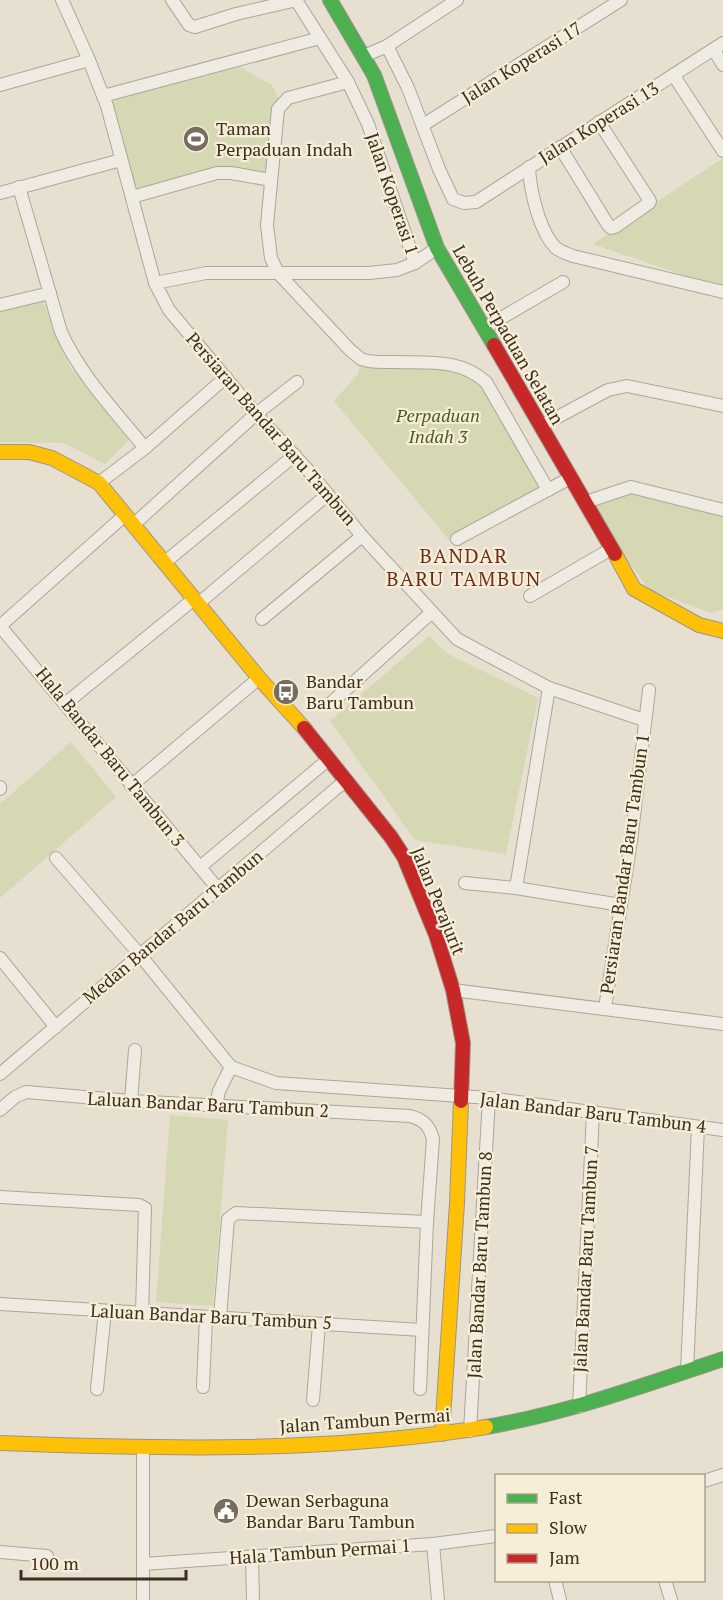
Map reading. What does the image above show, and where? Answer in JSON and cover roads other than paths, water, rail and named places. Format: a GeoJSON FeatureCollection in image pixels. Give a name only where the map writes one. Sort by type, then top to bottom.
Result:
{"type":"FeatureCollection","features":[{"type":"Feature","properties":{"kind":"street","name":"Persiaran Bandar Baru Tambun"},"geometry":{"type":"LineString","coordinates":[[62,0],[103,96],[154,283],[169,310],[362,536],[457,639],[549,688],[644,720]]}},
{"type":"Feature","properties":{"kind":"street"},"geometry":{"type":"LineString","coordinates":[[172,0],[189,26],[195,27],[236,14],[296,0]]}},
{"type":"Feature","properties":{"kind":"street","name":"Jalan Koperasi 1"},"geometry":{"type":"LineString","coordinates":[[296,0],[348,82],[368,124],[415,263]]}},
{"type":"Feature","properties":{"kind":"street","name":"Lebuh Perpaduan Selatan"},"geometry":{"type":"LineString","coordinates":[[330,0],[374,75],[437,248],[586,502],[634,589],[699,626],[723,632]]}},
{"type":"Feature","properties":{"kind":"street"},"geometry":{"type":"LineString","coordinates":[[364,56],[387,46],[458,0]]}},
{"type":"Feature","properties":{"kind":"street","name":"Jalan Koperasi 17"},"geometry":{"type":"LineString","coordinates":[[423,125],[621,0]]}},
{"type":"Feature","properties":{"kind":"street"},"geometry":{"type":"LineString","coordinates":[[103,96],[321,38]]}},
{"type":"Feature","properties":{"kind":"street"},"geometry":{"type":"LineString","coordinates":[[387,46],[423,125]]}},
{"type":"Feature","properties":{"kind":"street"},"geometry":{"type":"LineString","coordinates":[[718,47],[723,65]]}},
{"type":"Feature","properties":{"kind":"street","name":"Jalan Koperasi 13"},"geometry":{"type":"LineString","coordinates":[[423,125],[453,199],[464,203],[476,202],[718,47]]}},
{"type":"Feature","properties":{"kind":"street"},"geometry":{"type":"LineString","coordinates":[[0,85],[89,60]]}},
{"type":"Feature","properties":{"kind":"street"},"geometry":{"type":"LineString","coordinates":[[674,76],[723,151]]}},
{"type":"Feature","properties":{"kind":"street"},"geometry":{"type":"LineString","coordinates":[[348,82],[288,98],[278,109],[267,225],[271,258],[278,273],[350,350],[361,358],[376,362],[442,363],[458,365],[474,371],[486,382],[548,490]]}},
{"type":"Feature","properties":{"kind":"street"},"geometry":{"type":"LineString","coordinates":[[560,147],[608,225],[611,228],[615,227],[650,201],[599,122]]}},
{"type":"Feature","properties":{"kind":"street"},"geometry":{"type":"LineString","coordinates":[[0,193],[121,159]]}},
{"type":"Feature","properties":{"kind":"street"},"geometry":{"type":"LineString","coordinates":[[529,167],[530,190],[546,233],[557,249],[573,256],[723,292]]}},
{"type":"Feature","properties":{"kind":"street"},"geometry":{"type":"LineString","coordinates":[[132,196],[217,173],[271,180]]}},
{"type":"Feature","properties":{"kind":"street"},"geometry":{"type":"LineString","coordinates":[[19,188],[61,332],[70,351],[145,448]]}},
{"type":"Feature","properties":{"kind":"street"},"geometry":{"type":"LineString","coordinates":[[154,283],[206,273],[369,273],[397,270],[415,263],[437,248]]}},
{"type":"Feature","properties":{"kind":"street"},"geometry":{"type":"LineString","coordinates":[[484,328],[563,282]]}},
{"type":"Feature","properties":{"kind":"street"},"geometry":{"type":"LineString","coordinates":[[0,305],[50,293]]}},
{"type":"Feature","properties":{"kind":"street"},"geometry":{"type":"LineString","coordinates":[[99,483],[145,448],[226,377]]}},
{"type":"Feature","properties":{"kind":"street"},"geometry":{"type":"LineString","coordinates":[[0,626],[297,382]]}},
{"type":"Feature","properties":{"kind":"street"},"geometry":{"type":"LineString","coordinates":[[541,426],[608,390],[627,386],[723,406]]}},
{"type":"Feature","properties":{"kind":"street","name":"Jalan Perajurit"},"geometry":{"type":"LineString","coordinates":[[0,452],[21,450],[52,457],[65,462],[99,483],[259,678],[304,728],[391,837],[404,857],[436,935],[453,990],[463,1043],[463,1096],[442,1434]]}},
{"type":"Feature","properties":{"kind":"street"},"geometry":{"type":"LineString","coordinates":[[164,563],[295,455]]}},
{"type":"Feature","properties":{"kind":"street"},"geometry":{"type":"LineString","coordinates":[[457,539],[570,478]]}},
{"type":"Feature","properties":{"kind":"street"},"geometry":{"type":"LineString","coordinates":[[586,502],[631,487],[723,510]]}},
{"type":"Feature","properties":{"kind":"street"},"geometry":{"type":"LineString","coordinates":[[66,703],[327,495]]}},
{"type":"Feature","properties":{"kind":"street"},"geometry":{"type":"LineString","coordinates":[[262,619],[362,536]]}},
{"type":"Feature","properties":{"kind":"street"},"geometry":{"type":"LineString","coordinates":[[530,596],[611,549]]}},
{"type":"Feature","properties":{"kind":"street"},"geometry":{"type":"LineString","coordinates":[[331,703],[432,612]]}},
{"type":"Feature","properties":{"kind":"street","name":"Hala Bandar Baru Tambun 3"},"geometry":{"type":"LineString","coordinates":[[0,626],[218,889]]}},
{"type":"Feature","properties":{"kind":"street"},"geometry":{"type":"LineString","coordinates":[[131,786],[259,678]]}},
{"type":"Feature","properties":{"kind":"street"},"geometry":{"type":"LineString","coordinates":[[516,888],[549,688]]}},
{"type":"Feature","properties":{"kind":"street","name":"Persiaran Bandar Baru Tambun 1"},"geometry":{"type":"LineString","coordinates":[[605,1008],[631,841],[649,690]]}},
{"type":"Feature","properties":{"kind":"street"},"geometry":{"type":"LineString","coordinates":[[200,867],[329,759]]}},
{"type":"Feature","properties":{"kind":"street","name":"Medan Bandar Baru Tambun"},"geometry":{"type":"LineString","coordinates":[[0,1074],[346,780]]}},
{"type":"Feature","properties":{"kind":"street"},"geometry":{"type":"LineString","coordinates":[[56,858],[140,955],[231,1067],[219,1091],[216,1106]]}},
{"type":"Feature","properties":{"kind":"street"},"geometry":{"type":"LineString","coordinates":[[465,883],[516,888],[621,905]]}},
{"type":"Feature","properties":{"kind":"street"},"geometry":{"type":"LineString","coordinates":[[0,958],[56,1027]]}},
{"type":"Feature","properties":{"kind":"street"},"geometry":{"type":"LineString","coordinates":[[453,990],[723,1024]]}},
{"type":"Feature","properties":{"kind":"street"},"geometry":{"type":"LineString","coordinates":[[131,1101],[135,1050]]}},
{"type":"Feature","properties":{"kind":"street","name":"Jalan Bandar Baru Tambun 4"},"geometry":{"type":"LineString","coordinates":[[231,1067],[276,1083],[489,1098],[723,1130]]}},
{"type":"Feature","properties":{"kind":"street","name":"Laluan Bandar Baru Tambun 2"},"geometry":{"type":"LineString","coordinates":[[0,1110],[15,1097],[26,1092],[131,1101],[410,1116],[422,1120],[429,1128],[433,1139],[427,1222]]}},
{"type":"Feature","properties":{"kind":"street","name":"Jalan Bandar Baru Tambun 8"},"geometry":{"type":"LineString","coordinates":[[470,1431],[489,1098]]}},
{"type":"Feature","properties":{"kind":"street","name":"Jalan Bandar Baru Tambun 7"},"geometry":{"type":"LineString","coordinates":[[579,1407],[593,1112]]}},
{"type":"Feature","properties":{"kind":"street"},"geometry":{"type":"LineString","coordinates":[[687,1371],[698,1127]]}},
{"type":"Feature","properties":{"kind":"street"},"geometry":{"type":"LineString","coordinates":[[0,1197],[139,1205],[145,1208],[142,1313]]}},
{"type":"Feature","properties":{"kind":"street"},"geometry":{"type":"LineString","coordinates":[[220,1317],[228,1219],[231,1215],[236,1213],[427,1222],[420,1389]]}},
{"type":"Feature","properties":{"kind":"street","name":"Laluan Bandar Baru Tambun 5"},"geometry":{"type":"LineString","coordinates":[[0,1304],[422,1330]]}},
{"type":"Feature","properties":{"kind":"street"},"geometry":{"type":"LineString","coordinates":[[98,1389],[105,1311]]}},
{"type":"Feature","properties":{"kind":"street"},"geometry":{"type":"LineString","coordinates":[[203,1388],[206,1317]]}},
{"type":"Feature","properties":{"kind":"street"},"geometry":{"type":"LineString","coordinates":[[314,1400],[319,1324]]}},
{"type":"Feature","properties":{"kind":"street","name":"Jalan Tambun Permai"},"geometry":{"type":"LineString","coordinates":[[0,1443],[143,1448],[265,1446],[364,1442],[470,1431],[579,1407],[723,1359]]}},
{"type":"Feature","properties":{"kind":"street"},"geometry":{"type":"LineString","coordinates":[[143,1448],[143,1600]]}},
{"type":"Feature","properties":{"kind":"street"},"geometry":{"type":"LineString","coordinates":[[705,1481],[723,1474]]}},
{"type":"Feature","properties":{"kind":"street","name":"Hala Tambun Permai 1"},"geometry":{"type":"LineString","coordinates":[[143,1564],[434,1544],[495,1536]]}},
{"type":"Feature","properties":{"kind":"street"},"geometry":{"type":"LineString","coordinates":[[434,1544],[438,1600]]}},
{"type":"Feature","properties":{"kind":"street"},"geometry":{"type":"LineString","coordinates":[[0,1552],[47,1556]]}},
{"type":"Feature","properties":{"kind":"street"},"geometry":{"type":"LineString","coordinates":[[252,1556],[253,1600]]}},
{"type":"Feature","properties":{"kind":"street"},"geometry":{"type":"LineString","coordinates":[[555,1582],[560,1600]]}},
{"type":"Feature","properties":{"kind":"street"},"geometry":{"type":"LineString","coordinates":[[665,1582],[671,1600]]}},
{"type":"Feature","properties":{"kind":"place","name":"Taman Perpaduan Indah"},"geometry":{"type":"Point","coordinates":[196,139]}},
{"type":"Feature","properties":{"kind":"place","name":"Bandar Baru Tambun"},"geometry":{"type":"Point","coordinates":[286,692]}},
{"type":"Feature","properties":{"kind":"place","name":"Dewan Serbaguna Bandar Baru Tambun"},"geometry":{"type":"Point","coordinates":[226,1511]}},
{"type":"Feature","properties":{"kind":"district","name":"BANDAR BARU TAMBUN"},"geometry":{"type":"Point","coordinates":[464,568]}},
{"type":"Feature","properties":{"kind":"park label","name":"Perpaduan Indah 3"},"geometry":{"type":"Point","coordinates":[438,426]}}]}
